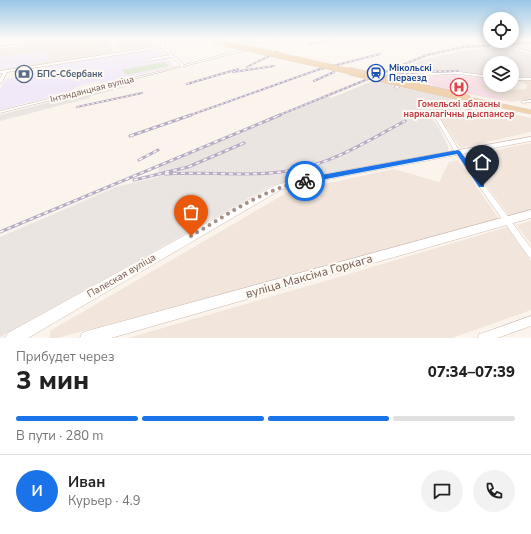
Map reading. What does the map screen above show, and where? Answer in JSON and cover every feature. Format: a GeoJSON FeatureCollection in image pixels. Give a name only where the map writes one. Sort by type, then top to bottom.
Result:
{"type":"FeatureCollection","features":[{"type":"Feature","properties":{"kind":"main road"},"geometry":{"type":"LineString","coordinates":[[275,55],[531,112]]}},
{"type":"Feature","properties":{"kind":"main road","name":"Палеская вуліца"},"geometry":{"type":"LineString","coordinates":[[13,338],[277,188],[292,183],[531,139]]}},
{"type":"Feature","properties":{"kind":"street"},"geometry":{"type":"LineString","coordinates":[[0,82],[2,72],[113,55]]}},
{"type":"Feature","properties":{"kind":"street","name":"Інтэнданцкая вуліца"},"geometry":{"type":"LineString","coordinates":[[0,112],[225,55]]}},
{"type":"Feature","properties":{"kind":"street"},"geometry":{"type":"LineString","coordinates":[[148,60],[173,56],[183,66]]}},
{"type":"Feature","properties":{"kind":"street"},"geometry":{"type":"LineString","coordinates":[[396,87],[425,74],[459,73],[483,76]]}},
{"type":"Feature","properties":{"kind":"street"},"geometry":{"type":"LineString","coordinates":[[519,79],[531,79]]}},
{"type":"Feature","properties":{"kind":"street"},"geometry":{"type":"LineString","coordinates":[[524,102],[531,101]]}},
{"type":"Feature","properties":{"kind":"street"},"geometry":{"type":"LineString","coordinates":[[475,110],[436,116],[458,152],[531,254]]}},
{"type":"Feature","properties":{"kind":"street","name":"вуліца Максіма Горкага"},"geometry":{"type":"LineString","coordinates":[[87,338],[531,214]]}},
{"type":"Feature","properties":{"kind":"street"},"geometry":{"type":"LineString","coordinates":[[483,338],[531,321]]}},
{"type":"Feature","properties":{"kind":"shaded area"},"geometry":{"type":"Polygon","coordinates":[[[0,55],[16,55],[0,57],[0,55]]]}},
{"type":"Feature","properties":{"kind":"shaded area"},"geometry":{"type":"Polygon","coordinates":[[[16,55],[49,55],[49,61],[0,69],[0,57],[16,55]]]}},
{"type":"Feature","properties":{"kind":"shaded area"},"geometry":{"type":"Polygon","coordinates":[[[49,55],[103,55],[0,71],[0,69],[49,61],[49,55]]]}},
{"type":"Feature","properties":{"kind":"shaded area"},"geometry":{"type":"Polygon","coordinates":[[[121,55],[163,55],[174,66],[103,84],[99,81],[79,86],[74,88],[72,91],[0,110],[0,90],[6,79],[45,72],[45,67],[121,55]]]}},
{"type":"Feature","properties":{"kind":"shaded area"},"geometry":{"type":"Polygon","coordinates":[[[445,55],[531,56],[531,77],[519,78],[519,56],[483,56],[483,75],[456,71],[418,73],[403,79],[387,72],[426,59],[445,55]]]}},
{"type":"Feature","properties":{"kind":"shaded area","name":"Гомельскі абласны наркалагічны дыспансер"},"geometry":{"type":"Polygon","coordinates":[[[451,75],[483,77],[483,85],[478,86],[483,88],[483,92],[490,92],[511,102],[441,89],[424,81],[433,76],[451,75]]]}},
{"type":"Feature","properties":{"kind":"shaded area"},"geometry":{"type":"Polygon","coordinates":[[[373,81],[453,99],[471,108],[429,114],[438,126],[448,146],[448,151],[288,181],[271,186],[0,337],[0,237],[116,187],[158,177],[159,166],[328,96],[331,98],[373,81]]]}},
{"type":"Feature","properties":{"kind":"shaded area"},"geometry":{"type":"Polygon","coordinates":[[[519,81],[531,81],[531,99],[511,102],[490,92],[519,92],[519,90],[526,89],[527,85],[519,81]]]}},
{"type":"Feature","properties":{"kind":"shaded area"},"geometry":{"type":"Polygon","coordinates":[[[124,83],[128,86],[91,96],[89,98],[0,121],[0,115],[124,83]]]}},
{"type":"Feature","properties":{"kind":"shaded area"},"geometry":{"type":"Polygon","coordinates":[[[483,84],[483,89],[477,86],[483,84]]]}},
{"type":"Feature","properties":{"kind":"shaded area"},"geometry":{"type":"Polygon","coordinates":[[[494,110],[531,118],[531,132],[460,148],[440,118],[494,110]]]}},
{"type":"Feature","properties":{"kind":"shaded area"},"geometry":{"type":"Polygon","coordinates":[[[531,143],[531,210],[509,216],[465,156],[531,143]]]}},
{"type":"Feature","properties":{"kind":"shaded area"},"geometry":{"type":"Polygon","coordinates":[[[458,160],[499,219],[57,338],[50,338],[50,331],[288,192],[394,169],[439,182],[449,162],[458,160]]]}},
{"type":"Feature","properties":{"kind":"shaded area"},"geometry":{"type":"Polygon","coordinates":[[[531,221],[531,244],[516,225],[531,221]]]}},
{"type":"Feature","properties":{"kind":"shaded area"},"geometry":{"type":"Polygon","coordinates":[[[507,227],[531,261],[531,310],[452,338],[128,338],[315,284],[507,227]]]}},
{"type":"Feature","properties":{"kind":"green space"},"geometry":{"type":"Polygon","coordinates":[[[164,62],[169,66],[126,75],[122,70],[164,62]]]}},
{"type":"Feature","properties":{"kind":"railway"},"geometry":{"type":"LineString","coordinates":[[247,67],[271,55]]}},
{"type":"Feature","properties":{"kind":"railway"},"geometry":{"type":"LineString","coordinates":[[188,116],[317,70],[377,55]]}},
{"type":"Feature","properties":{"kind":"railway"},"geometry":{"type":"LineString","coordinates":[[277,116],[428,55]]}},
{"type":"Feature","properties":{"kind":"railway"},"geometry":{"type":"LineString","coordinates":[[233,72],[274,66]]}},
{"type":"Feature","properties":{"kind":"railway"},"geometry":{"type":"LineString","coordinates":[[187,84],[238,69]]}},
{"type":"Feature","properties":{"kind":"railway"},"geometry":{"type":"LineString","coordinates":[[384,76],[420,72],[458,71]]}},
{"type":"Feature","properties":{"kind":"railway"},"geometry":{"type":"LineString","coordinates":[[314,81],[334,72]]}},
{"type":"Feature","properties":{"kind":"railway"},"geometry":{"type":"LineString","coordinates":[[77,107],[142,93]]}},
{"type":"Feature","properties":{"kind":"railway"},"geometry":{"type":"LineString","coordinates":[[130,136],[191,115]]}},
{"type":"Feature","properties":{"kind":"railway"},"geometry":{"type":"LineString","coordinates":[[0,232],[280,115]]}},
{"type":"Feature","properties":{"kind":"railway"},"geometry":{"type":"LineString","coordinates":[[165,174],[261,174],[308,167],[351,150],[405,121]]}},
{"type":"Feature","properties":{"kind":"railway"},"geometry":{"type":"LineString","coordinates":[[134,180],[188,167],[244,143]]}},
{"type":"Feature","properties":{"kind":"railway"},"geometry":{"type":"LineString","coordinates":[[139,160],[158,150]]}},
{"type":"Feature","properties":{"kind":"way so far"},"geometry":{"type":"LineString","coordinates":[[191,236],[269,192],[286,185],[305,181]]}},
{"type":"Feature","properties":{"kind":"place","name":"Мікольскі Пераезд"},"geometry":{"type":"Point","coordinates":[376,73]}},
{"type":"Feature","properties":{"kind":"place","name":"БПС-Сбербанк"},"geometry":{"type":"Point","coordinates":[24,74]}},
{"type":"Feature","properties":{"kind":"place","name":"Гомельскі абласны наркалагічны дыспансер"},"geometry":{"type":"Point","coordinates":[459,87]}},
{"type":"Feature","properties":{"kind":"route"},"geometry":{"type":"LineString","coordinates":[[305,181],[458,152],[482,186]]}}]}
